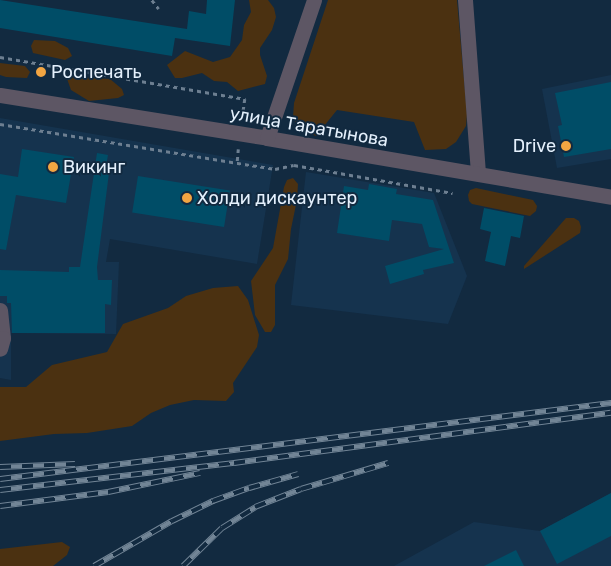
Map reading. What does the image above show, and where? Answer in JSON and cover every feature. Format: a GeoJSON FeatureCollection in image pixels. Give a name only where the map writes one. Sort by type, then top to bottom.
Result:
{"type":"FeatureCollection","features":[{"type":"Feature","properties":{"kind":"street"},"geometry":{"type":"LineString","coordinates":[[267,138],[314,0]]}},
{"type":"Feature","properties":{"kind":"street"},"geometry":{"type":"LineString","coordinates":[[465,0],[478,174]]}},
{"type":"Feature","properties":{"kind":"street","name":"улица Таратынова"},"geometry":{"type":"LineString","coordinates":[[0,95],[267,138],[611,197]]}},
{"type":"Feature","properties":{"kind":"street"},"geometry":{"type":"LineString","coordinates":[[0,310],[3,338],[0,349]]}},
{"type":"Feature","properties":{"kind":"path"},"geometry":{"type":"LineString","coordinates":[[152,0],[159,9]]}},
{"type":"Feature","properties":{"kind":"path"},"geometry":{"type":"LineString","coordinates":[[0,57],[245,99],[237,161]]}},
{"type":"Feature","properties":{"kind":"path"},"geometry":{"type":"LineString","coordinates":[[0,124],[237,161],[275,169],[294,165],[453,193]]}},
{"type":"Feature","properties":{"kind":"shaded area"},"geometry":{"type":"Polygon","coordinates":[[[249,0],[268,0],[274,8],[276,17],[272,30],[260,48],[260,55],[267,76],[265,84],[238,91],[227,82],[214,81],[202,73],[175,78],[167,65],[185,51],[213,62],[230,57],[242,40],[244,25],[251,12],[249,0]]]}},
{"type":"Feature","properties":{"kind":"shaded area"},"geometry":{"type":"Polygon","coordinates":[[[328,0],[457,0],[467,114],[466,126],[456,142],[446,149],[425,150],[414,122],[337,110],[316,136],[299,129],[293,117],[294,103],[328,0]]]}},
{"type":"Feature","properties":{"kind":"shaded area"},"geometry":{"type":"Polygon","coordinates":[[[34,40],[55,41],[68,48],[72,56],[65,60],[33,53],[31,46],[34,40]]]}},
{"type":"Feature","properties":{"kind":"shaded area"},"geometry":{"type":"Polygon","coordinates":[[[0,63],[25,66],[30,72],[27,78],[6,77],[0,75],[0,63]]]}},
{"type":"Feature","properties":{"kind":"shaded area"},"geometry":{"type":"Polygon","coordinates":[[[611,75],[611,159],[557,168],[542,89],[611,75]]]}},
{"type":"Feature","properties":{"kind":"shaded area"},"geometry":{"type":"Polygon","coordinates":[[[66,76],[110,79],[122,89],[124,95],[118,98],[89,101],[71,90],[66,76]]]}},
{"type":"Feature","properties":{"kind":"shaded area"},"geometry":{"type":"Polygon","coordinates":[[[0,118],[273,165],[257,264],[110,239],[106,262],[119,262],[116,334],[11,333],[11,380],[0,378],[0,118]]]}},
{"type":"Feature","properties":{"kind":"shaded area"},"geometry":{"type":"Polygon","coordinates":[[[306,172],[434,193],[467,276],[448,324],[291,305],[306,172]]]}},
{"type":"Feature","properties":{"kind":"shaded area"},"geometry":{"type":"Polygon","coordinates":[[[293,178],[298,184],[288,259],[275,285],[275,325],[271,332],[265,332],[255,315],[251,281],[273,248],[284,187],[287,180],[293,178]]]}},
{"type":"Feature","properties":{"kind":"shaded area"},"geometry":{"type":"Polygon","coordinates":[[[476,188],[533,200],[537,206],[536,211],[530,216],[472,204],[469,201],[468,195],[470,190],[476,188]]]}},
{"type":"Feature","properties":{"kind":"shaded area"},"geometry":{"type":"Polygon","coordinates":[[[566,218],[574,218],[579,221],[580,233],[524,269],[524,266],[566,218]]]}},
{"type":"Feature","properties":{"kind":"shaded area"},"geometry":{"type":"Polygon","coordinates":[[[238,286],[248,300],[259,335],[257,347],[233,383],[234,392],[226,401],[194,400],[170,405],[151,413],[132,426],[87,433],[54,434],[0,441],[0,387],[26,387],[52,365],[107,352],[123,324],[168,308],[186,296],[213,288],[238,286]]]}},
{"type":"Feature","properties":{"kind":"shaded area"},"geometry":{"type":"Polygon","coordinates":[[[611,493],[611,566],[394,566],[474,522],[540,531],[611,493]]]}},
{"type":"Feature","properties":{"kind":"shaded area"},"geometry":{"type":"Polygon","coordinates":[[[62,542],[70,547],[67,555],[53,566],[0,566],[0,549],[62,542]]]}},
{"type":"Feature","properties":{"kind":"building"},"geometry":{"type":"Polygon","coordinates":[[[0,0],[187,29],[189,11],[206,14],[207,0],[235,0],[230,46],[175,38],[172,56],[0,28],[0,0]]]}},
{"type":"Feature","properties":{"kind":"building"},"geometry":{"type":"Polygon","coordinates":[[[611,82],[611,149],[564,157],[558,126],[562,125],[555,93],[611,82]]]}},
{"type":"Feature","properties":{"kind":"building"},"geometry":{"type":"Polygon","coordinates":[[[22,149],[74,157],[66,203],[16,195],[6,250],[0,249],[0,174],[18,177],[22,149]]]}},
{"type":"Feature","properties":{"kind":"building"},"geometry":{"type":"Polygon","coordinates":[[[97,153],[108,155],[105,172],[109,173],[97,267],[98,280],[112,280],[111,305],[105,304],[105,333],[12,333],[11,303],[7,303],[7,296],[0,296],[0,270],[69,272],[69,267],[80,267],[97,153]]]}},
{"type":"Feature","properties":{"kind":"building"},"geometry":{"type":"Polygon","coordinates":[[[138,176],[230,191],[224,227],[132,213],[138,176]]]}},
{"type":"Feature","properties":{"kind":"building"},"geometry":{"type":"Polygon","coordinates":[[[369,184],[397,189],[396,194],[433,200],[454,263],[423,270],[424,274],[390,284],[385,266],[444,249],[429,247],[422,224],[392,220],[389,241],[337,233],[344,186],[368,190],[369,184]]]}},
{"type":"Feature","properties":{"kind":"building"},"geometry":{"type":"Polygon","coordinates":[[[484,208],[524,216],[520,238],[511,236],[505,266],[485,261],[491,232],[480,229],[484,208]]]}},
{"type":"Feature","properties":{"kind":"building"},"geometry":{"type":"Polygon","coordinates":[[[611,493],[611,536],[557,564],[540,531],[611,493]]]}},
{"type":"Feature","properties":{"kind":"building"},"geometry":{"type":"Polygon","coordinates":[[[516,550],[524,566],[484,566],[516,550]]]}},
{"type":"Feature","properties":{"kind":"railway"},"geometry":{"type":"LineString","coordinates":[[0,479],[611,403]]}},
{"type":"Feature","properties":{"kind":"railway"},"geometry":{"type":"LineString","coordinates":[[0,490],[234,463],[611,413]]}},
{"type":"Feature","properties":{"kind":"railway"},"geometry":{"type":"LineString","coordinates":[[183,566],[222,528],[255,507],[301,489],[388,463]]}},
{"type":"Feature","properties":{"kind":"railway"},"geometry":{"type":"LineString","coordinates":[[0,467],[75,464]]}},
{"type":"Feature","properties":{"kind":"railway"},"geometry":{"type":"LineString","coordinates":[[0,506],[108,492],[200,473]]}},
{"type":"Feature","properties":{"kind":"railway"},"geometry":{"type":"LineString","coordinates":[[94,566],[172,521],[213,501],[298,474]]}},
{"type":"Feature","properties":{"kind":"place","name":"Роспечать"},"geometry":{"type":"Point","coordinates":[41,72]}},
{"type":"Feature","properties":{"kind":"place","name":"Drive"},"geometry":{"type":"Point","coordinates":[566,146]}},
{"type":"Feature","properties":{"kind":"place","name":"Викинг"},"geometry":{"type":"Point","coordinates":[53,167]}},
{"type":"Feature","properties":{"kind":"place","name":"Холди дискаунтер"},"geometry":{"type":"Point","coordinates":[187,198]}}]}
